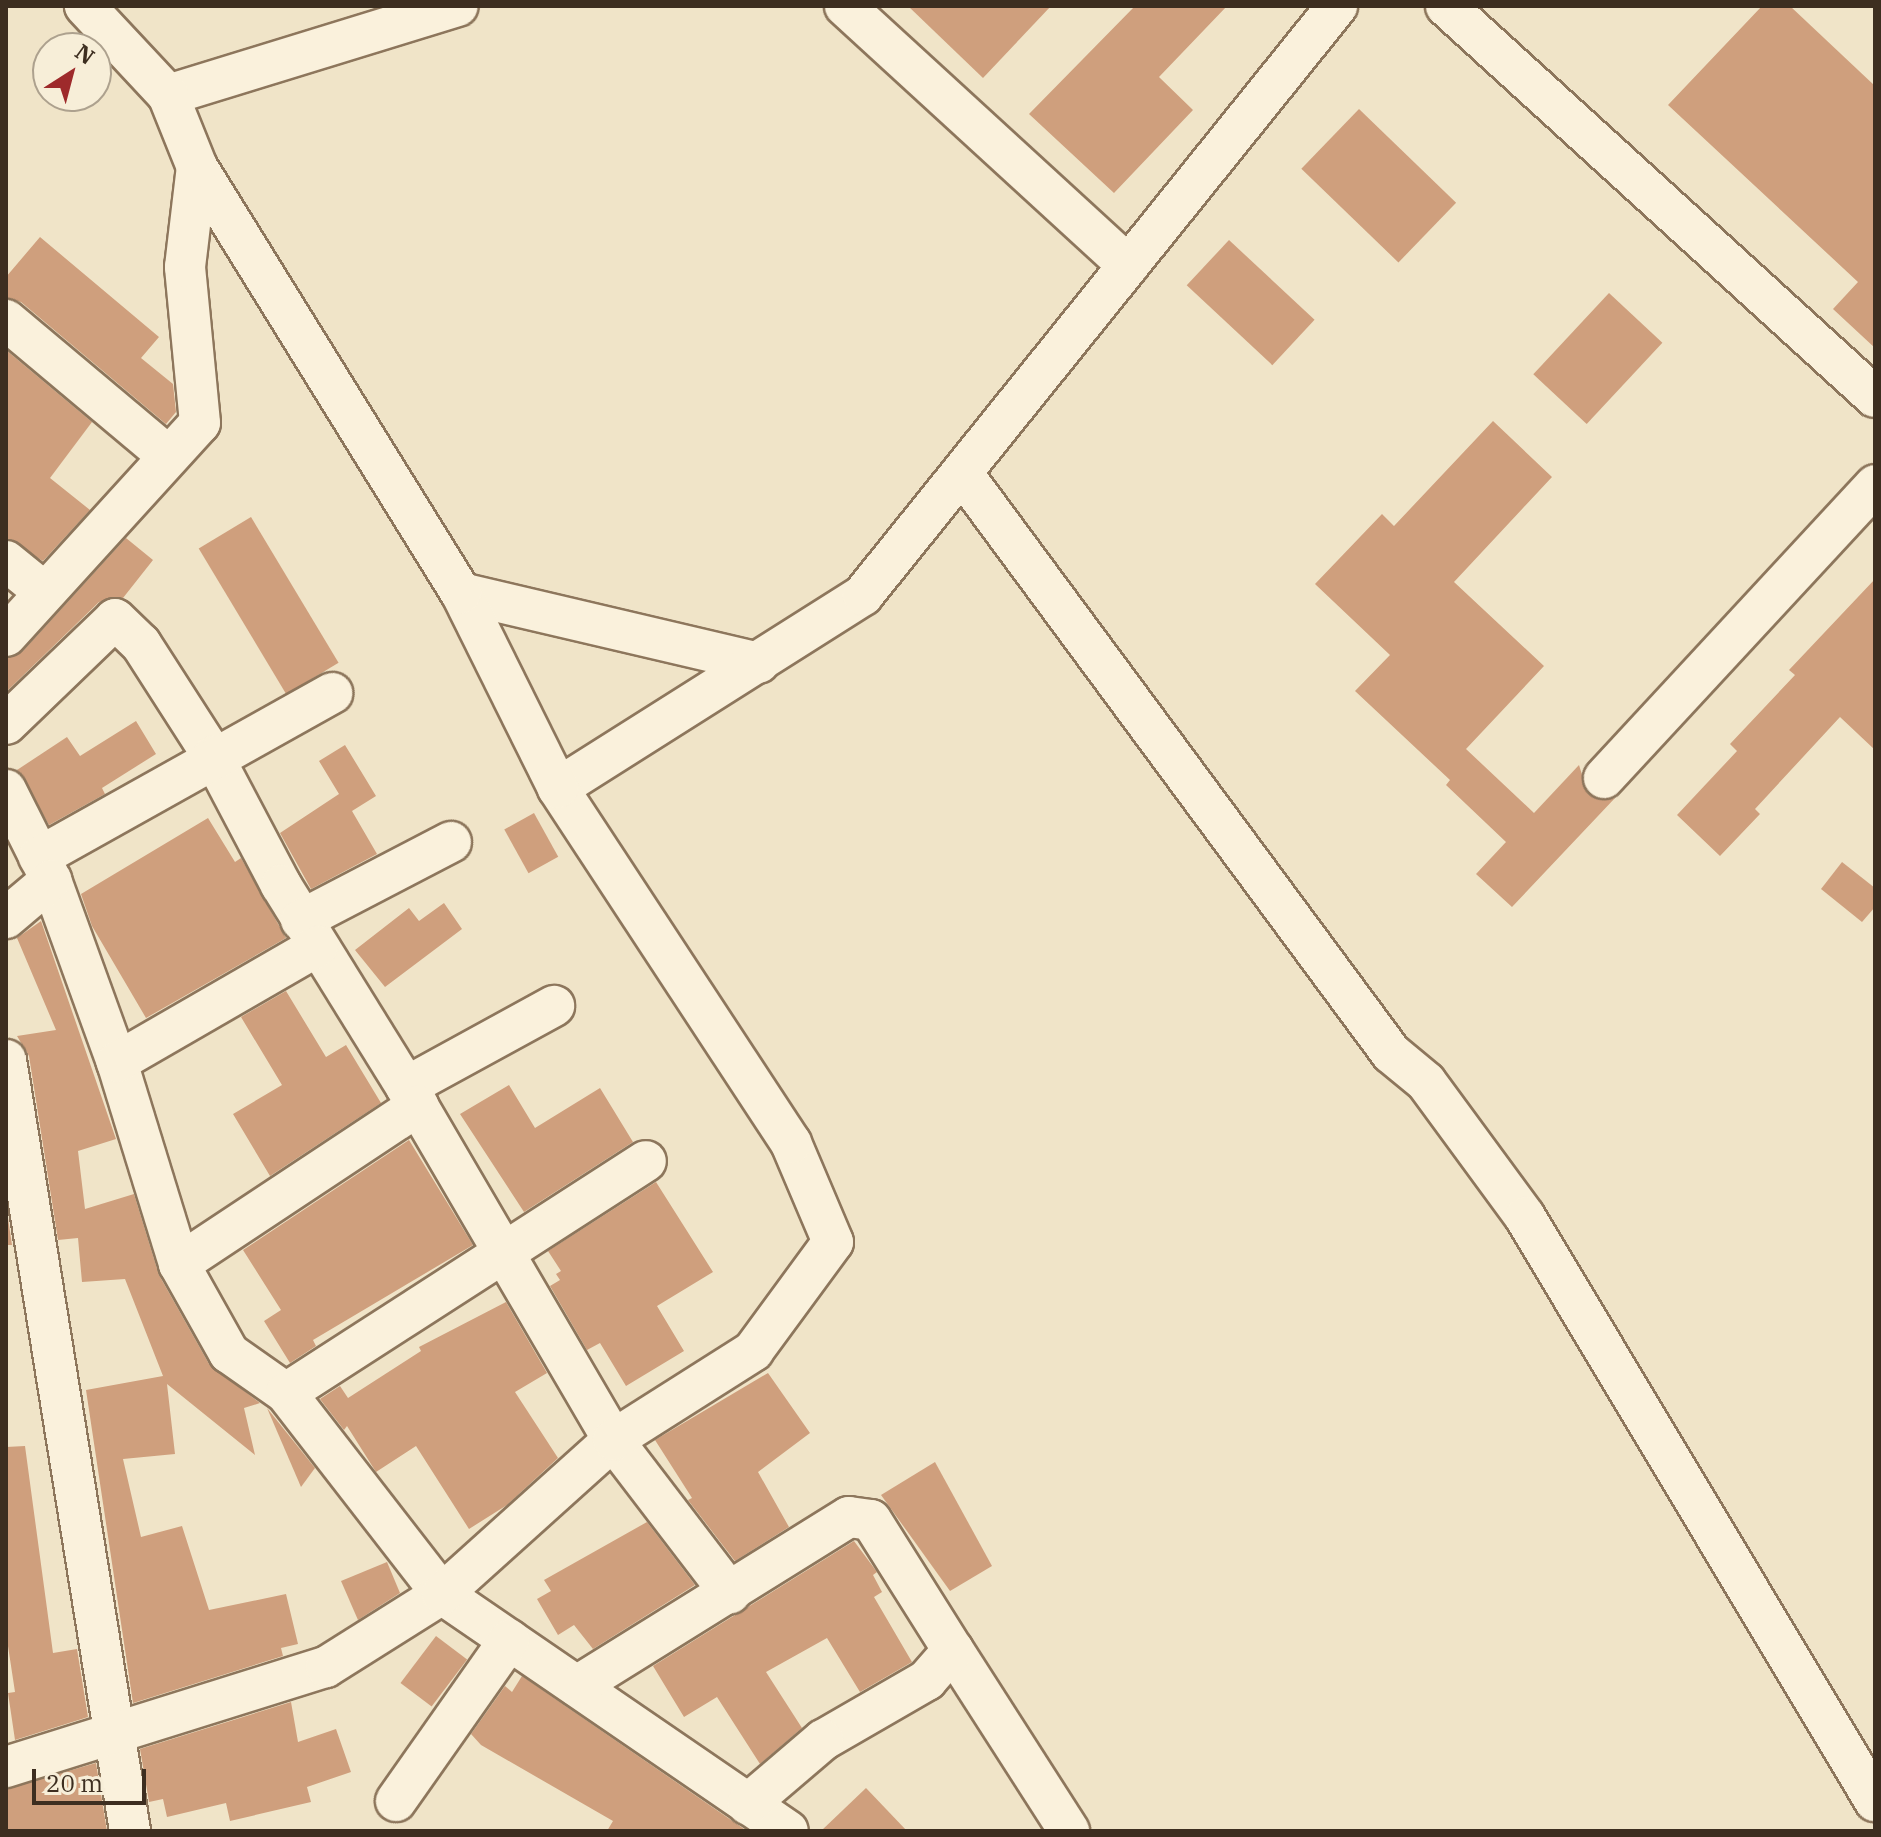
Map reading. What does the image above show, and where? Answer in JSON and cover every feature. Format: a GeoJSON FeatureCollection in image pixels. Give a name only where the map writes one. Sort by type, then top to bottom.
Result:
{"type":"FeatureCollection","features":[{"type":"Feature","properties":{"kind":"street"},"geometry":{"type":"LineString","coordinates":[[6,1767],[326,1667],[442,1594],[613,1440],[753,1351],[833,1242],[791,1143],[558,788],[461,593],[197,167],[168,95],[85,6]]}},
{"type":"Feature","properties":{"kind":"street"},"geometry":{"type":"LineString","coordinates":[[168,95],[458,6]]}},
{"type":"Feature","properties":{"kind":"street"},"geometry":{"type":"LineString","coordinates":[[845,6],[1128,265]]}},
{"type":"Feature","properties":{"kind":"street"},"geometry":{"type":"LineString","coordinates":[[558,788],[863,595],[1337,6]]}},
{"type":"Feature","properties":{"kind":"street"},"geometry":{"type":"LineString","coordinates":[[1446,6],[1875,397]]}},
{"type":"Feature","properties":{"kind":"street"},"geometry":{"type":"LineString","coordinates":[[6,636],[43,591],[200,423],[185,267],[197,167]]}},
{"type":"Feature","properties":{"kind":"street"},"geometry":{"type":"LineString","coordinates":[[6,320],[168,456]]}},
{"type":"Feature","properties":{"kind":"street"},"geometry":{"type":"LineString","coordinates":[[962,473],[1391,1053],[1426,1082],[1525,1217],[1875,1801]]}},
{"type":"Feature","properties":{"kind":"street"},"geometry":{"type":"LineString","coordinates":[[1604,778],[1875,485]]}},
{"type":"Feature","properties":{"kind":"street"},"geometry":{"type":"LineString","coordinates":[[6,561],[43,591]]}},
{"type":"Feature","properties":{"kind":"street"},"geometry":{"type":"LineString","coordinates":[[461,593],[759,663]]}},
{"type":"Feature","properties":{"kind":"street"},"geometry":{"type":"LineString","coordinates":[[6,724],[115,619],[141,644],[213,756],[309,933],[412,1097],[501,1254],[613,1440],[730,1593]]}},
{"type":"Feature","properties":{"kind":"street"},"geometry":{"type":"LineString","coordinates":[[6,918],[45,868],[213,756],[332,693]]}},
{"type":"Feature","properties":{"kind":"street"},"geometry":{"type":"LineString","coordinates":[[6,790],[45,868],[117,1062],[179,1264],[229,1353],[286,1393],[442,1594],[788,1831]]}},
{"type":"Feature","properties":{"kind":"street"},"geometry":{"type":"LineString","coordinates":[[117,1062],[451,842]]}},
{"type":"Feature","properties":{"kind":"street"},"geometry":{"type":"LineString","coordinates":[[179,1264],[412,1097],[554,1006]]}},
{"type":"Feature","properties":{"kind":"street"},"geometry":{"type":"LineString","coordinates":[[6,1060],[130,1831]]}},
{"type":"Feature","properties":{"kind":"street"},"geometry":{"type":"LineString","coordinates":[[286,1393],[646,1161]]}},
{"type":"Feature","properties":{"kind":"street"},"geometry":{"type":"LineString","coordinates":[[577,1686],[859,1515],[871,1520],[1069,1831]]}},
{"type":"Feature","properties":{"kind":"street"},"geometry":{"type":"LineString","coordinates":[[396,1801],[509,1640]]}},
{"type":"Feature","properties":{"kind":"street"},"geometry":{"type":"LineString","coordinates":[[748,1804],[823,1740],[927,1680],[953,1650]]}},
{"type":"Feature","properties":{"kind":"building"},"geometry":{"type":"Polygon","coordinates":[[[908,6],[1051,6],[983,78],[908,6]]]}},
{"type":"Feature","properties":{"kind":"building"},"geometry":{"type":"Polygon","coordinates":[[[1135,6],[1227,6],[1159,77],[1193,110],[1114,193],[1029,114],[1135,6]]]}},
{"type":"Feature","properties":{"kind":"building"},"geometry":{"type":"Polygon","coordinates":[[[1762,6],[1790,6],[1875,86],[1875,348],[1833,309],[1858,282],[1668,105],[1762,6]]]}},
{"type":"Feature","properties":{"kind":"building"},"geometry":{"type":"Polygon","coordinates":[[[1359,109],[1456,203],[1398,262],[1301,169],[1359,109]]]}},
{"type":"Feature","properties":{"kind":"building"},"geometry":{"type":"Polygon","coordinates":[[[40,237],[159,337],[141,358],[173,384],[176,412],[166,424],[21,302],[6,298],[6,277],[40,237]]]}},
{"type":"Feature","properties":{"kind":"building"},"geometry":{"type":"Polygon","coordinates":[[[1229,240],[1315,320],[1272,365],[1187,285],[1229,240]]]}},
{"type":"Feature","properties":{"kind":"building"},"geometry":{"type":"Polygon","coordinates":[[[1609,293],[1662,343],[1587,424],[1533,374],[1609,293]]]}},
{"type":"Feature","properties":{"kind":"building"},"geometry":{"type":"Polygon","coordinates":[[[6,350],[92,422],[50,478],[90,510],[43,561],[6,539],[6,350]]]}},
{"type":"Feature","properties":{"kind":"building"},"geometry":{"type":"Polygon","coordinates":[[[1493,421],[1552,477],[1454,582],[1544,666],[1466,749],[1534,813],[1579,765],[1588,794],[1600,800],[1615,798],[1512,907],[1476,874],[1506,842],[1446,785],[1450,780],[1355,691],[1390,655],[1315,584],[1382,514],[1394,526],[1493,421]]]}},
{"type":"Feature","properties":{"kind":"building"},"geometry":{"type":"Polygon","coordinates":[[[251,517],[339,663],[286,694],[199,548],[251,517]]]}},
{"type":"Feature","properties":{"kind":"building"},"geometry":{"type":"Polygon","coordinates":[[[126,538],[153,560],[123,598],[99,602],[6,692],[6,658],[23,651],[126,538]]]}},
{"type":"Feature","properties":{"kind":"building"},"geometry":{"type":"Polygon","coordinates":[[[1875,579],[1875,750],[1840,717],[1755,809],[1760,814],[1720,856],[1677,815],[1737,751],[1730,744],[1795,675],[1789,670],[1875,579]]]}},
{"type":"Feature","properties":{"kind":"building"},"geometry":{"type":"Polygon","coordinates":[[[136,721],[156,754],[102,788],[105,794],[49,825],[17,770],[67,737],[80,756],[136,721]]]}},
{"type":"Feature","properties":{"kind":"building"},"geometry":{"type":"Polygon","coordinates":[[[345,745],[376,796],[352,811],[377,854],[311,889],[280,833],[339,794],[319,761],[345,745]]]}},
{"type":"Feature","properties":{"kind":"building"},"geometry":{"type":"Polygon","coordinates":[[[534,813],[558,857],[529,873],[504,829],[534,813]]]}},
{"type":"Feature","properties":{"kind":"building"},"geometry":{"type":"Polygon","coordinates":[[[208,818],[235,862],[241,858],[286,938],[146,1018],[92,926],[81,894],[208,818]]]}},
{"type":"Feature","properties":{"kind":"building"},"geometry":{"type":"Polygon","coordinates":[[[1842,862],[1875,888],[1875,907],[1862,922],[1821,889],[1842,862]]]}},
{"type":"Feature","properties":{"kind":"building"},"geometry":{"type":"Polygon","coordinates":[[[444,903],[462,929],[385,987],[355,950],[409,908],[419,921],[444,903]]]}},
{"type":"Feature","properties":{"kind":"building"},"geometry":{"type":"Polygon","coordinates":[[[41,921],[116,1139],[78,1151],[85,1209],[134,1194],[159,1275],[209,1364],[260,1403],[244,1408],[255,1455],[167,1384],[175,1454],[123,1459],[141,1537],[182,1526],[209,1610],[286,1594],[298,1644],[281,1648],[283,1656],[133,1703],[86,1390],[163,1376],[125,1279],[82,1282],[78,1238],[58,1240],[29,1056],[17,1036],[56,1030],[17,938],[41,921]]]}},
{"type":"Feature","properties":{"kind":"building"},"geometry":{"type":"Polygon","coordinates":[[[286,991],[326,1057],[346,1045],[381,1103],[270,1176],[233,1114],[282,1085],[241,1017],[286,991]]]}},
{"type":"Feature","properties":{"kind":"building"},"geometry":{"type":"Polygon","coordinates":[[[509,1085],[535,1128],[600,1088],[633,1142],[524,1212],[460,1114],[509,1085]]]}},
{"type":"Feature","properties":{"kind":"building"},"geometry":{"type":"Polygon","coordinates":[[[409,1140],[473,1245],[313,1340],[316,1346],[290,1363],[264,1321],[281,1310],[243,1250],[409,1140]]]}},
{"type":"Feature","properties":{"kind":"building"},"geometry":{"type":"Polygon","coordinates":[[[656,1182],[713,1272],[657,1306],[684,1351],[626,1386],[600,1343],[587,1350],[550,1286],[560,1280],[556,1274],[561,1271],[548,1251],[656,1182]]]}},
{"type":"Feature","properties":{"kind":"building"},"geometry":{"type":"Polygon","coordinates":[[[6,1205],[12,1245],[6,1245],[6,1205]]]}},
{"type":"Feature","properties":{"kind":"building"},"geometry":{"type":"Polygon","coordinates":[[[506,1302],[547,1373],[515,1392],[558,1458],[507,1505],[469,1529],[416,1446],[376,1472],[347,1426],[344,1430],[320,1399],[340,1386],[348,1398],[421,1351],[419,1347],[506,1302]]]}},
{"type":"Feature","properties":{"kind":"building"},"geometry":{"type":"Polygon","coordinates":[[[768,1373],[810,1433],[758,1472],[789,1527],[735,1561],[688,1500],[692,1498],[655,1440],[768,1373]]]}},
{"type":"Feature","properties":{"kind":"building"},"geometry":{"type":"Polygon","coordinates":[[[267,1408],[315,1468],[301,1487],[267,1408]]]}},
{"type":"Feature","properties":{"kind":"building"},"geometry":{"type":"Polygon","coordinates":[[[25,1446],[53,1653],[77,1649],[88,1717],[15,1740],[8,1693],[15,1692],[6,1633],[6,1447],[25,1446]]]}},
{"type":"Feature","properties":{"kind":"building"},"geometry":{"type":"Polygon","coordinates":[[[935,1462],[992,1566],[950,1591],[881,1495],[935,1462]]]}},
{"type":"Feature","properties":{"kind":"building"},"geometry":{"type":"Polygon","coordinates":[[[647,1522],[695,1585],[593,1649],[574,1625],[558,1635],[537,1599],[551,1591],[544,1580],[647,1522]]]}},
{"type":"Feature","properties":{"kind":"building"},"geometry":{"type":"Polygon","coordinates":[[[854,1541],[877,1572],[873,1575],[882,1592],[874,1597],[912,1662],[860,1692],[827,1638],[766,1672],[802,1728],[760,1764],[717,1697],[684,1717],[653,1666],[854,1541]]]}},
{"type":"Feature","properties":{"kind":"building"},"geometry":{"type":"Polygon","coordinates":[[[387,1562],[400,1593],[358,1620],[341,1581],[387,1562]]]}},
{"type":"Feature","properties":{"kind":"building"},"geometry":{"type":"Polygon","coordinates":[[[436,1636],[467,1659],[432,1707],[400,1683],[436,1636]]]}},
{"type":"Feature","properties":{"kind":"building"},"geometry":{"type":"Polygon","coordinates":[[[522,1676],[747,1831],[607,1831],[613,1821],[481,1745],[471,1734],[505,1686],[512,1692],[522,1676]]]}},
{"type":"Feature","properties":{"kind":"building"},"geometry":{"type":"Polygon","coordinates":[[[291,1702],[298,1742],[336,1729],[351,1772],[307,1787],[311,1802],[230,1821],[226,1803],[167,1817],[163,1799],[149,1802],[140,1749],[291,1702]]]}},
{"type":"Feature","properties":{"kind":"building"},"geometry":{"type":"Polygon","coordinates":[[[96,1763],[107,1831],[6,1831],[6,1789],[96,1763]]]}},
{"type":"Feature","properties":{"kind":"building"},"geometry":{"type":"Polygon","coordinates":[[[866,1788],[907,1831],[821,1831],[866,1788]]]}}]}
